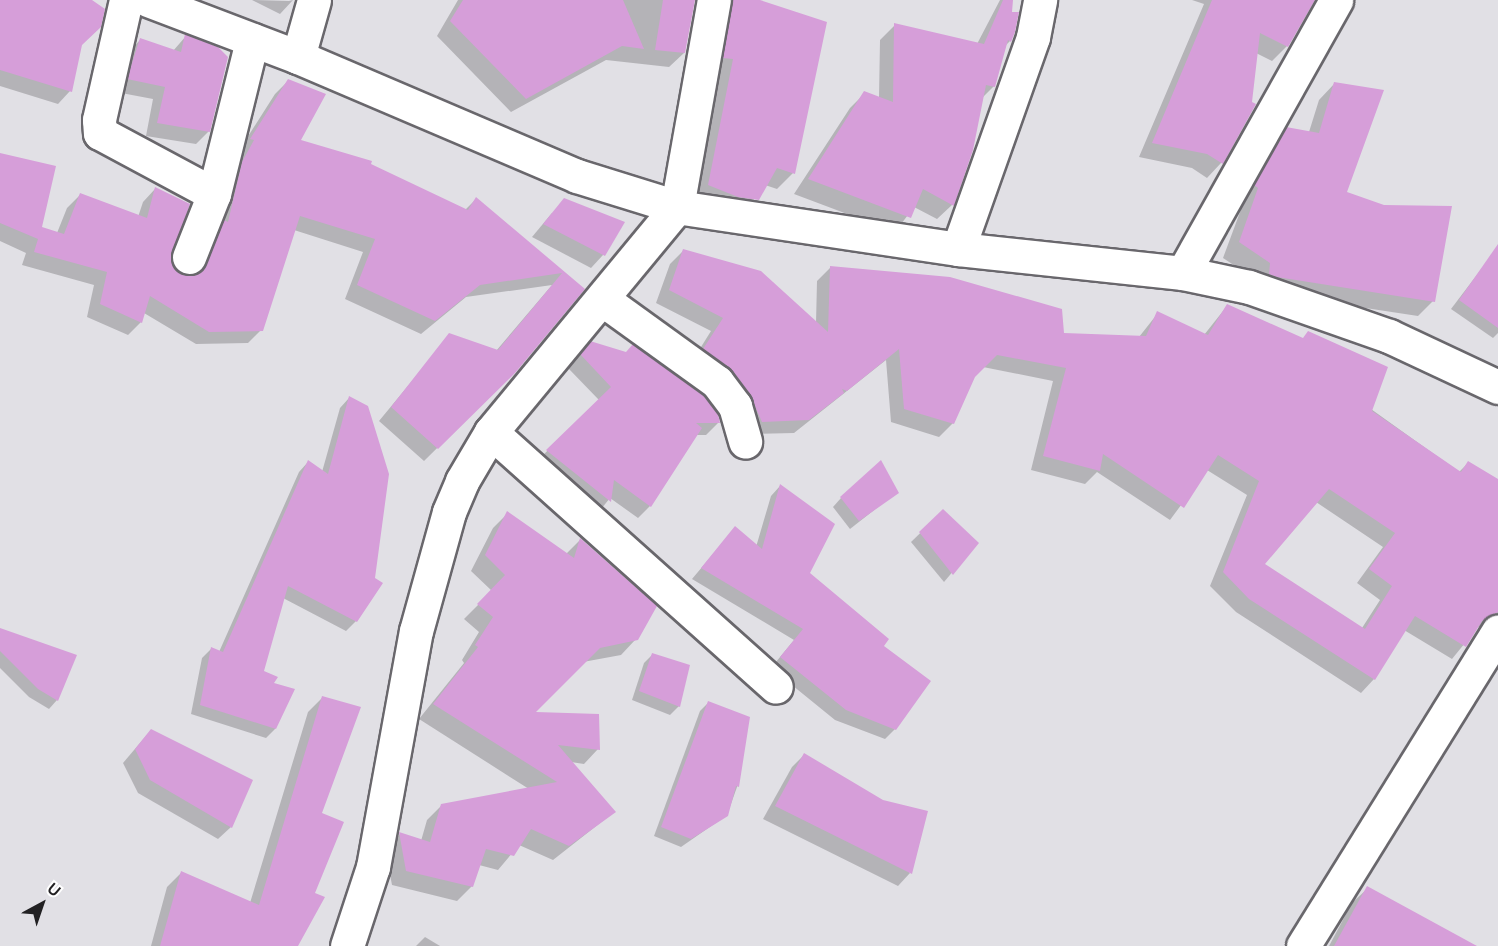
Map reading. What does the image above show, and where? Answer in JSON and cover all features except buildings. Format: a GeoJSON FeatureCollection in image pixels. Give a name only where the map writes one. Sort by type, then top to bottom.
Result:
{"type":"FeatureCollection","features":[{"type":"Feature","properties":{"kind":"street"},"geometry":{"type":"LineString","coordinates":[[126,0],[99,120],[100,133],[214,194]]}},
{"type":"Feature","properties":{"kind":"street"},"geometry":{"type":"LineString","coordinates":[[148,0],[298,57],[577,176],[677,207],[958,249],[1183,273],[1249,287],[1327,313],[1497,384]]}},
{"type":"Feature","properties":{"kind":"street"},"geometry":{"type":"LineString","coordinates":[[298,57],[314,0]]}},
{"type":"Feature","properties":{"kind":"street"},"geometry":{"type":"LineString","coordinates":[[347,946],[373,867],[416,631],[436,559],[462,481],[491,432],[677,207],[714,0]]}},
{"type":"Feature","properties":{"kind":"street"},"geometry":{"type":"LineString","coordinates":[[958,249],[1033,37],[1040,0]]}},
{"type":"Feature","properties":{"kind":"street"},"geometry":{"type":"LineString","coordinates":[[1183,273],[1336,0]]}},
{"type":"Feature","properties":{"kind":"street"},"geometry":{"type":"LineString","coordinates":[[189,257],[214,194],[252,40]]}},
{"type":"Feature","properties":{"kind":"street"},"geometry":{"type":"LineString","coordinates":[[602,298],[717,382],[735,406],[745,442]]}},
{"type":"Feature","properties":{"kind":"street"},"geometry":{"type":"LineString","coordinates":[[491,432],[776,687]]}},
{"type":"Feature","properties":{"kind":"street"},"geometry":{"type":"LineString","coordinates":[[1303,946],[1498,631]]}}]}
